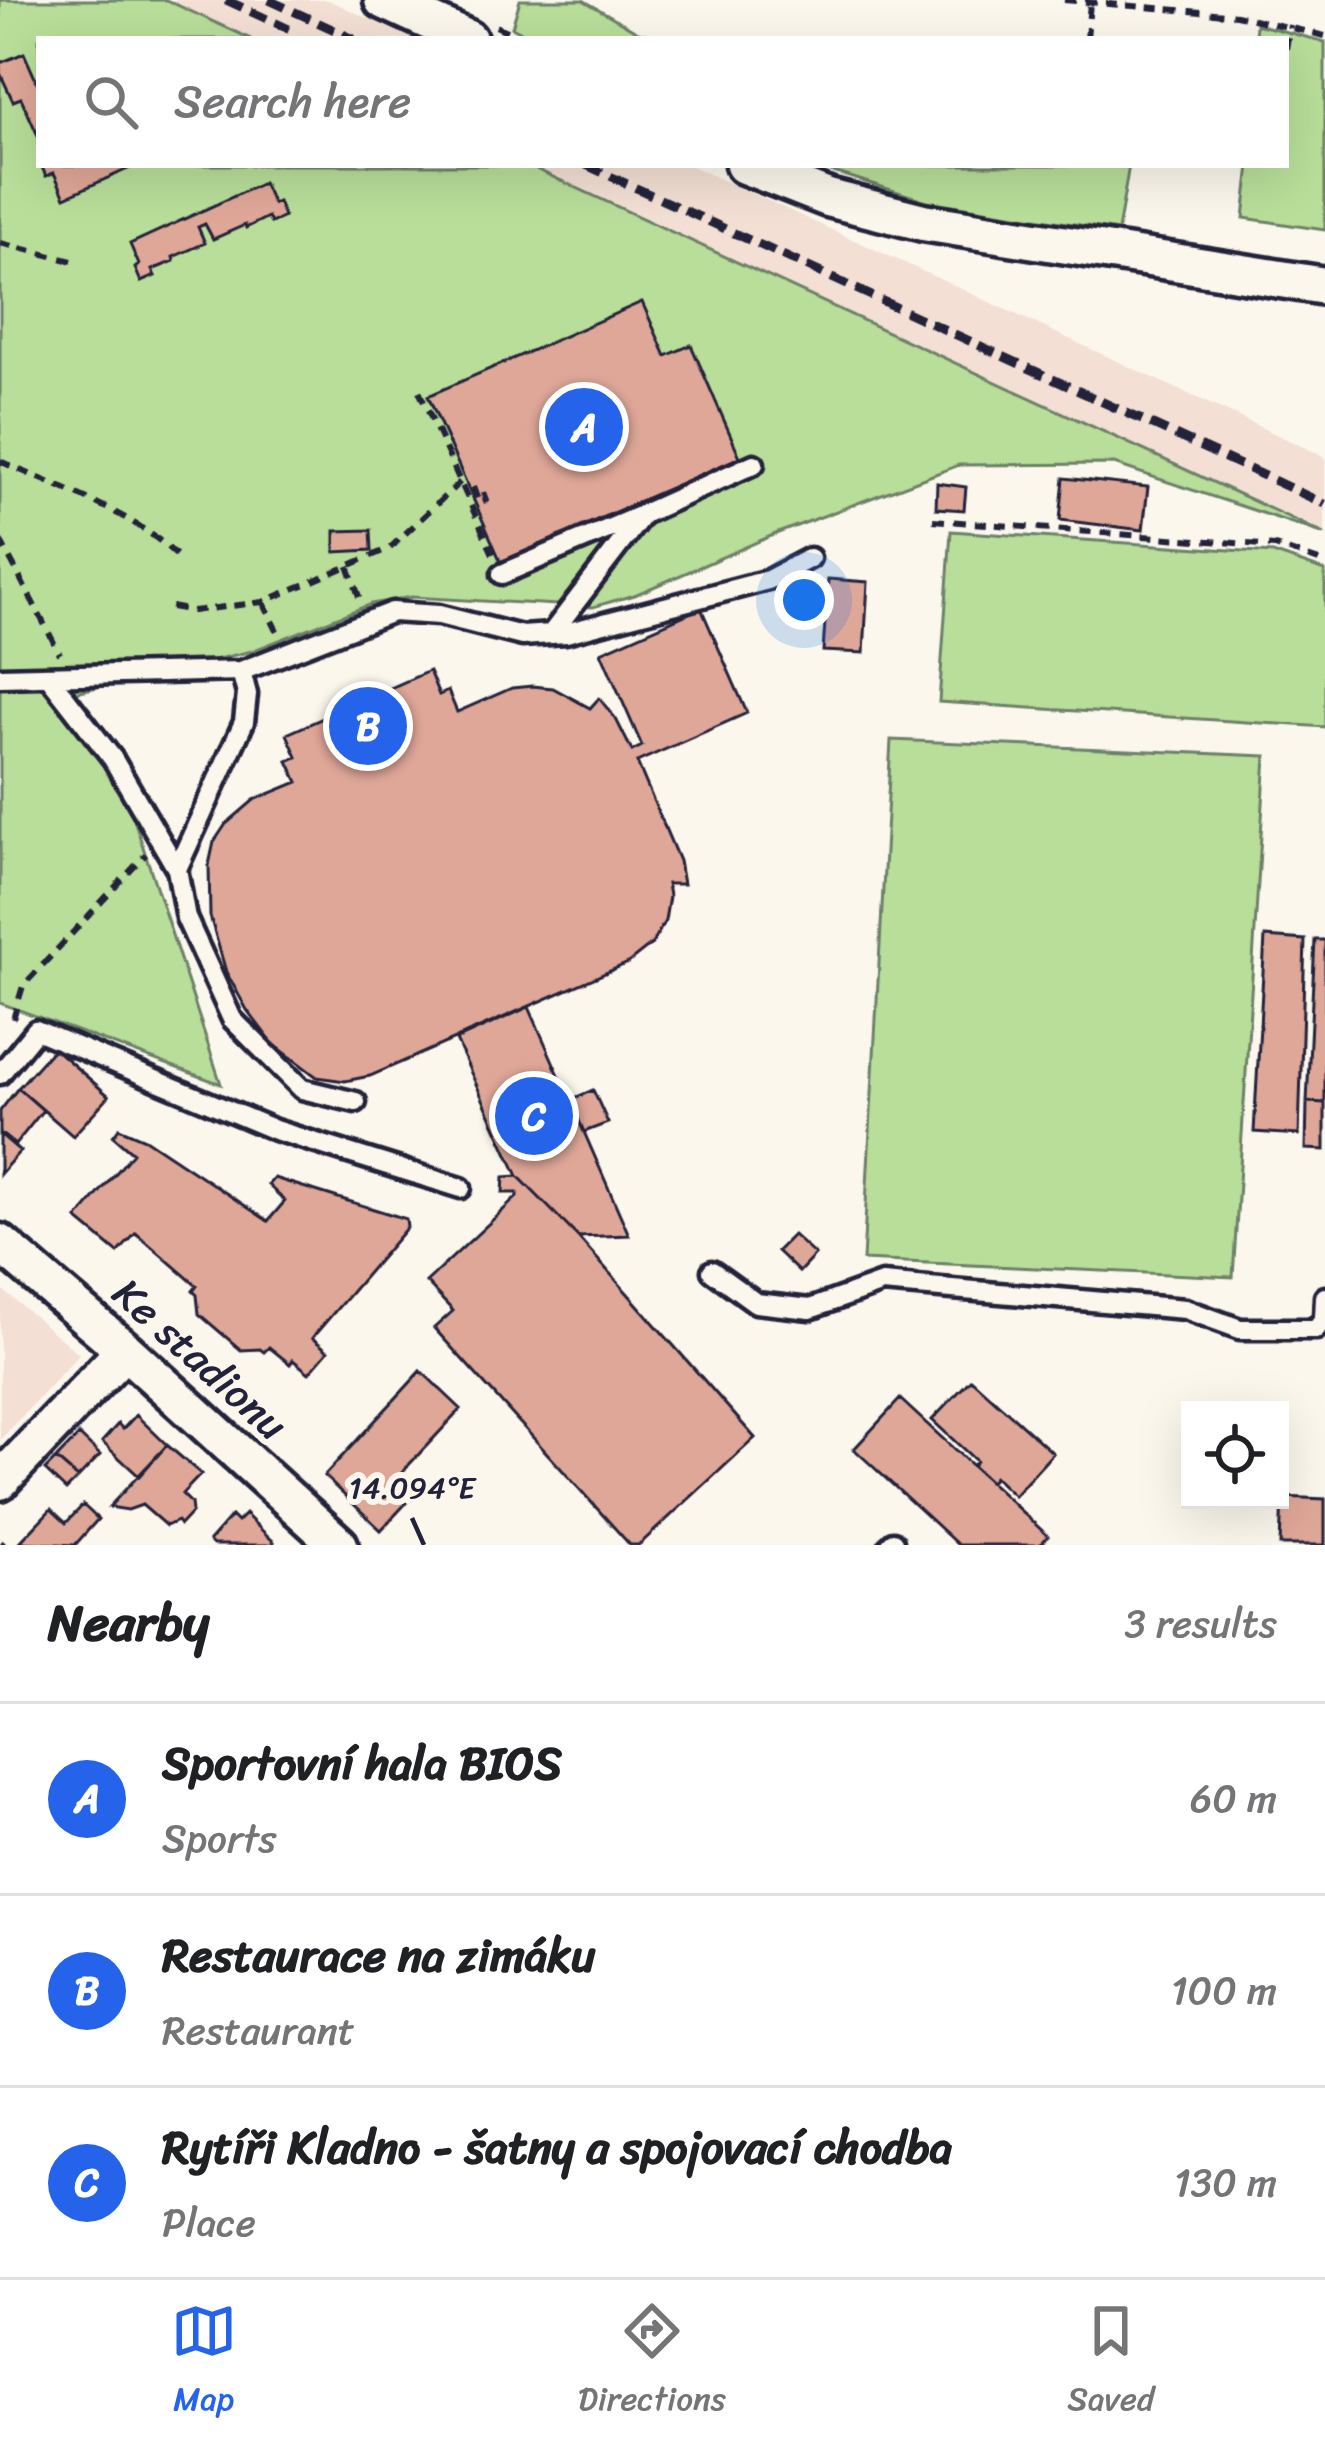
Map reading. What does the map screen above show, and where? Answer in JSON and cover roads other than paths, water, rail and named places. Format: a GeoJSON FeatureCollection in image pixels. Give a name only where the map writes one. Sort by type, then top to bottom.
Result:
{"type":"FeatureCollection","features":[{"type":"Feature","properties":{"kind":"street"},"geometry":{"type":"LineString","coordinates":[[383,0],[461,36]]}},
{"type":"Feature","properties":{"kind":"street"},"geometry":{"type":"LineString","coordinates":[[752,168],[828,198],[923,222],[1325,286]]}},
{"type":"Feature","properties":{"kind":"street","name":"Ke stadionu"},"geometry":{"type":"LineString","coordinates":[[0,1243],[339,1545]]}},
{"type":"Feature","properties":{"kind":"street"},"geometry":{"type":"LineString","coordinates":[[0,1481],[125,1350]]}},
{"type":"Feature","properties":{"kind":"lane"},"geometry":{"type":"LineString","coordinates":[[502,574],[754,464]]}},
{"type":"Feature","properties":{"kind":"lane"},"geometry":{"type":"LineString","coordinates":[[551,634],[643,514]]}},
{"type":"Feature","properties":{"kind":"lane"},"geometry":{"type":"LineString","coordinates":[[0,676],[241,671],[392,612],[439,614],[522,636],[551,634],[768,580],[810,558]]}},
{"type":"Feature","properties":{"kind":"lane"},"geometry":{"type":"LineString","coordinates":[[177,869],[244,722],[247,694],[241,671]]}},
{"type":"Feature","properties":{"kind":"lane"},"geometry":{"type":"LineString","coordinates":[[50,678],[112,759],[177,869],[186,918],[232,1019],[302,1089],[356,1102]]}},
{"type":"Feature","properties":{"kind":"lane"},"geometry":{"type":"LineString","coordinates":[[0,1074],[36,1030],[275,1130],[461,1188]]}},
{"type":"Feature","properties":{"kind":"lane"},"geometry":{"type":"LineString","coordinates":[[712,1271],[757,1303],[810,1309],[882,1283],[1185,1309],[1240,1329],[1316,1329],[1324,1318],[1325,1297]]}},
{"type":"Feature","properties":{"kind":"railway"},"geometry":{"type":"LineString","coordinates":[[226,0],[289,29]]}},
{"type":"Feature","properties":{"kind":"railway"},"geometry":{"type":"LineString","coordinates":[[269,0],[347,36]]}},
{"type":"Feature","properties":{"kind":"railway"},"geometry":{"type":"LineString","coordinates":[[593,168],[1325,504]]}},
{"type":"Feature","properties":{"kind":"place","name":"Sportovní hala BIOS"},"geometry":{"type":"Point","coordinates":[584,427]}},
{"type":"Feature","properties":{"kind":"place","name":"Restaurace na zimáku"},"geometry":{"type":"Point","coordinates":[368,726]}},
{"type":"Feature","properties":{"kind":"place","name":"Rytíři Kladno - šatny a spojovací chodba"},"geometry":{"type":"Point","coordinates":[534,1116]}}]}
